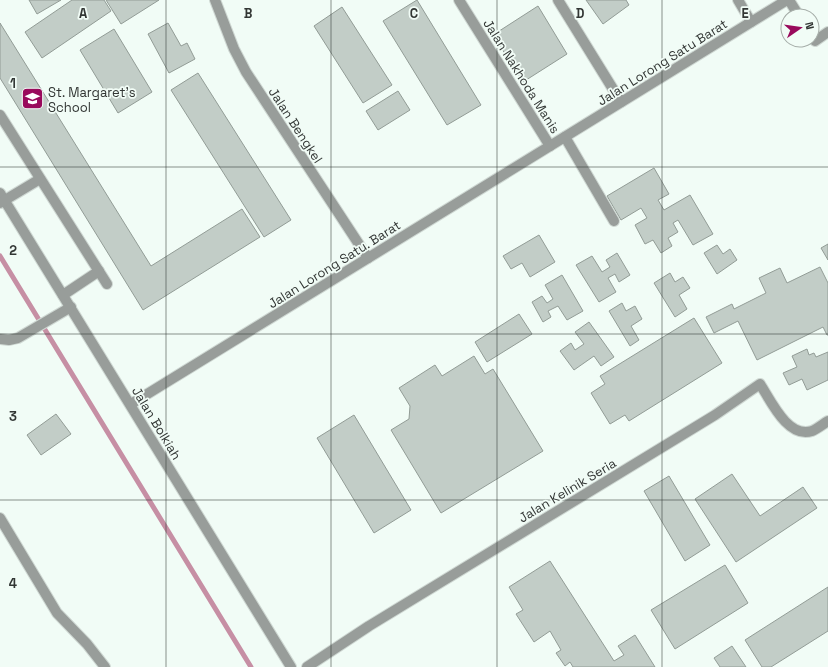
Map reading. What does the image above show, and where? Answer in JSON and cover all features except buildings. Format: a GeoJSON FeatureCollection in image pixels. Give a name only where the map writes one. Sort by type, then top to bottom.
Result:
{"type":"FeatureCollection","features":[{"type":"Feature","properties":{"kind":"street","name":"Jalan Bengkel"},"geometry":{"type":"LineString","coordinates":[[215,0],[234,49],[246,72],[368,258]]}},
{"type":"Feature","properties":{"kind":"street","name":"Jalan Nakhoda Manis"},"geometry":{"type":"LineString","coordinates":[[459,0],[550,146]]}},
{"type":"Feature","properties":{"kind":"street"},"geometry":{"type":"LineString","coordinates":[[558,0],[621,102]]}},
{"type":"Feature","properties":{"kind":"street"},"geometry":{"type":"LineString","coordinates":[[738,0],[751,22]]}},
{"type":"Feature","properties":{"kind":"street","name":"Jalan Lorong Satu Barat"},"geometry":{"type":"LineString","coordinates":[[550,146],[788,0]]}},
{"type":"Feature","properties":{"kind":"street"},"geometry":{"type":"LineString","coordinates":[[0,115],[107,284]]}},
{"type":"Feature","properties":{"kind":"street"},"geometry":{"type":"LineString","coordinates":[[565,137],[614,221]]}},
{"type":"Feature","properties":{"kind":"street","name":"Jalan Lorong Satu. Barat"},"geometry":{"type":"LineString","coordinates":[[131,404],[550,146]]}},
{"type":"Feature","properties":{"kind":"street"},"geometry":{"type":"LineString","coordinates":[[1,199],[40,179]]}},
{"type":"Feature","properties":{"kind":"street","name":"Jalan Bolkiah"},"geometry":{"type":"LineString","coordinates":[[1,199],[71,307],[291,667]]}},
{"type":"Feature","properties":{"kind":"street"},"geometry":{"type":"LineString","coordinates":[[63,295],[99,271]]}},
{"type":"Feature","properties":{"kind":"street"},"geometry":{"type":"LineString","coordinates":[[0,339],[18,338],[71,307]]}},
{"type":"Feature","properties":{"kind":"street","name":"Jalan Kelinik Seria"},"geometry":{"type":"LineString","coordinates":[[307,667],[369,626],[681,436],[760,384],[788,426],[799,431],[812,431],[828,421]]}},
{"type":"Feature","properties":{"kind":"street"},"geometry":{"type":"LineString","coordinates":[[0,518],[58,613],[87,644],[105,667]]}},
{"type":"Feature","properties":{"kind":"waterway"},"geometry":{"type":"LineString","coordinates":[[0,256],[251,667]]}},
{"type":"Feature","properties":{"kind":"place","name":"St. Margaret’s School"},"geometry":{"type":"Point","coordinates":[33,99]}}]}
